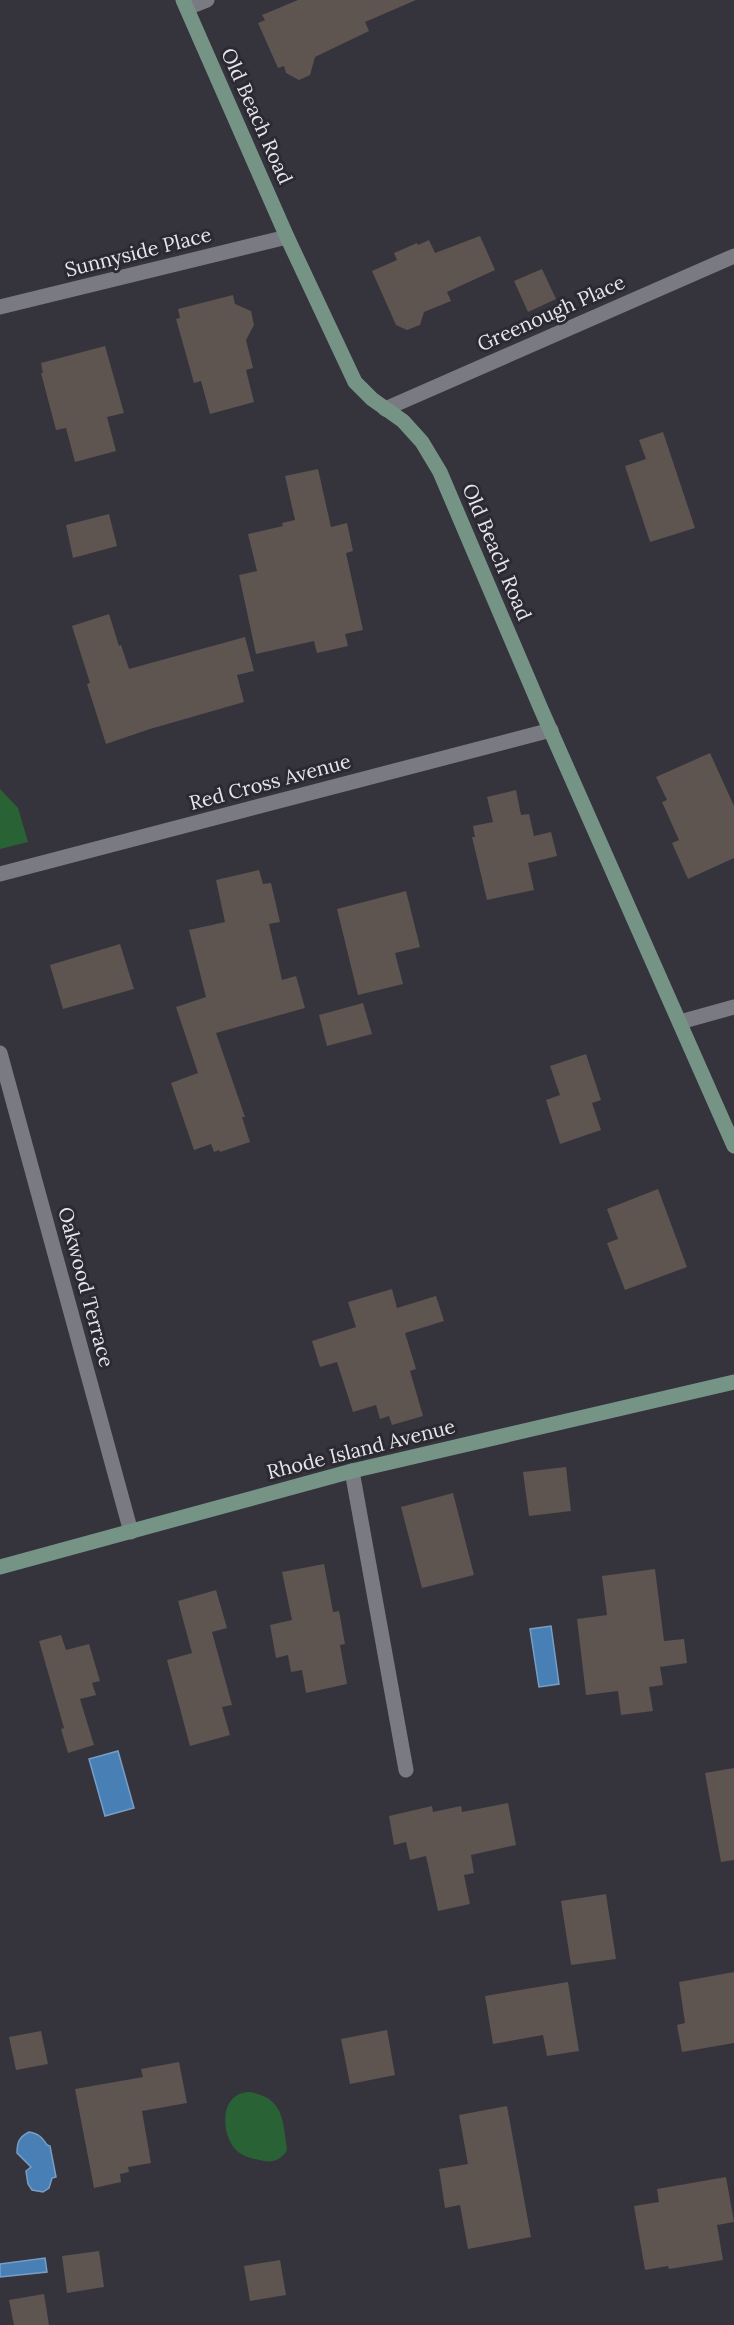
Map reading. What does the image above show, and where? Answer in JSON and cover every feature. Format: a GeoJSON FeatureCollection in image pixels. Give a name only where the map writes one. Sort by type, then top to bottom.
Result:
{"type":"FeatureCollection","features":[{"type":"Feature","properties":{"kind":"street"},"geometry":{"type":"LineString","coordinates":[[185,4],[207,0]]}},
{"type":"Feature","properties":{"kind":"street","name":"Old Beach Road"},"geometry":{"type":"LineString","coordinates":[[185,4],[287,237],[355,382],[385,410],[403,421],[422,442],[440,472],[734,1146]]}},
{"type":"Feature","properties":{"kind":"street","name":"Sunnyside Place"},"geometry":{"type":"LineString","coordinates":[[0,308],[287,237]]}},
{"type":"Feature","properties":{"kind":"street","name":"Greenough Place"},"geometry":{"type":"LineString","coordinates":[[385,410],[734,256]]}},
{"type":"Feature","properties":{"kind":"street","name":"Red Cross Avenue"},"geometry":{"type":"LineString","coordinates":[[0,874],[551,730]]}},
{"type":"Feature","properties":{"kind":"street"},"geometry":{"type":"LineString","coordinates":[[680,1022],[734,1007]]}},
{"type":"Feature","properties":{"kind":"street","name":"Oakwood Terrace"},"geometry":{"type":"LineString","coordinates":[[0,1053],[131,1532]]}},
{"type":"Feature","properties":{"kind":"street","name":"Rhode Island Avenue"},"geometry":{"type":"LineString","coordinates":[[0,1566],[352,1471],[734,1382]]}},
{"type":"Feature","properties":{"kind":"street"},"geometry":{"type":"LineString","coordinates":[[352,1471],[406,1770]]}},
{"type":"Feature","properties":{"kind":"green space"},"geometry":{"type":"Polygon","coordinates":[[[0,789],[18,808],[28,842],[0,849],[0,789]]]}},
{"type":"Feature","properties":{"kind":"green space"},"geometry":{"type":"Polygon","coordinates":[[[249,2092],[269,2099],[280,2112],[287,2150],[275,2161],[263,2161],[245,2156],[237,2151],[229,2139],[225,2123],[227,2108],[236,2096],[249,2092]]]}},
{"type":"Feature","properties":{"kind":"water"},"geometry":{"type":"Polygon","coordinates":[[[551,1626],[559,1684],[539,1687],[530,1629],[551,1626]]]}},
{"type":"Feature","properties":{"kind":"water"},"geometry":{"type":"Polygon","coordinates":[[[118,1751],[134,1808],[105,1816],[89,1759],[118,1751]]]}},
{"type":"Feature","properties":{"kind":"water"},"geometry":{"type":"Polygon","coordinates":[[[29,2132],[40,2136],[50,2146],[56,2177],[52,2178],[49,2188],[43,2192],[32,2190],[28,2184],[26,2171],[31,2167],[17,2153],[19,2140],[29,2132]]]}},
{"type":"Feature","properties":{"kind":"water"},"geometry":{"type":"Polygon","coordinates":[[[45,2258],[47,2272],[0,2277],[0,2264],[45,2258]]]}},
{"type":"Feature","properties":{"kind":"building"},"geometry":{"type":"Polygon","coordinates":[[[298,0],[416,0],[365,22],[369,31],[315,57],[310,75],[299,80],[286,73],[284,66],[278,68],[258,23],[265,20],[262,15],[298,0]]]}},
{"type":"Feature","properties":{"kind":"building"},"geometry":{"type":"Polygon","coordinates":[[[480,236],[495,270],[447,292],[451,301],[424,312],[420,325],[407,330],[396,325],[372,271],[397,260],[394,253],[417,243],[418,245],[429,240],[435,253],[480,236]]]}},
{"type":"Feature","properties":{"kind":"building"},"geometry":{"type":"Polygon","coordinates":[[[542,269],[556,299],[528,312],[514,281],[542,269]]]}},
{"type":"Feature","properties":{"kind":"building"},"geometry":{"type":"Polygon","coordinates":[[[233,295],[235,304],[251,311],[254,325],[246,340],[253,368],[246,370],[254,402],[210,414],[201,381],[194,383],[176,319],[180,318],[178,309],[233,295]]]}},
{"type":"Feature","properties":{"kind":"building"},"geometry":{"type":"Polygon","coordinates":[[[105,346],[124,413],[107,417],[116,451],[75,462],[66,428],[56,430],[41,373],[43,373],[41,363],[105,346]]]}},
{"type":"Feature","properties":{"kind":"building"},"geometry":{"type":"Polygon","coordinates":[[[663,432],[695,528],[650,542],[625,466],[646,459],[639,440],[663,432]]]}},
{"type":"Feature","properties":{"kind":"building"},"geometry":{"type":"Polygon","coordinates":[[[318,469],[331,527],[347,523],[353,551],[346,553],[363,630],[345,634],[348,646],[317,653],[314,641],[256,654],[239,575],[257,571],[248,534],[283,526],[282,523],[295,520],[285,476],[318,469]]]}},
{"type":"Feature","properties":{"kind":"building"},"geometry":{"type":"Polygon","coordinates":[[[109,514],[117,546],[73,558],[66,525],[109,514]]]}},
{"type":"Feature","properties":{"kind":"building"},"geometry":{"type":"Polygon","coordinates":[[[109,614],[129,669],[245,637],[254,671],[237,675],[244,702],[106,744],[72,626],[109,614]]]}},
{"type":"Feature","properties":{"kind":"building"},"geometry":{"type":"Polygon","coordinates":[[[710,753],[734,806],[734,858],[688,879],[672,843],[679,840],[662,802],[667,800],[656,777],[710,753]]]}},
{"type":"Feature","properties":{"kind":"building"},"geometry":{"type":"Polygon","coordinates":[[[516,790],[521,815],[529,814],[534,836],[551,832],[557,856],[528,863],[534,890],[487,900],[472,837],[475,837],[473,826],[493,822],[487,797],[516,790]]]}},
{"type":"Feature","properties":{"kind":"building"},"geometry":{"type":"Polygon","coordinates":[[[259,870],[263,884],[271,883],[280,922],[269,924],[282,980],[296,976],[305,1008],[216,1033],[245,1117],[242,1117],[250,1142],[220,1152],[219,1150],[214,1152],[211,1144],[194,1150],[171,1083],[198,1073],[176,1007],[206,997],[189,930],[225,922],[216,880],[259,870]]]}},
{"type":"Feature","properties":{"kind":"building"},"geometry":{"type":"Polygon","coordinates":[[[406,891],[420,947],[395,953],[403,984],[358,995],[337,909],[406,891]]]}},
{"type":"Feature","properties":{"kind":"building"},"geometry":{"type":"Polygon","coordinates":[[[120,944],[134,989],[63,1009],[50,965],[120,944]]]}},
{"type":"Feature","properties":{"kind":"building"},"geometry":{"type":"Polygon","coordinates":[[[363,1003],[372,1034],[327,1046],[319,1015],[363,1003]]]}},
{"type":"Feature","properties":{"kind":"building"},"geometry":{"type":"Polygon","coordinates":[[[586,1054],[601,1100],[592,1103],[601,1130],[560,1144],[546,1100],[560,1095],[550,1066],[586,1054]]]}},
{"type":"Feature","properties":{"kind":"building"},"geometry":{"type":"Polygon","coordinates":[[[658,1189],[687,1267],[625,1290],[607,1243],[618,1239],[607,1209],[658,1189]]]}},
{"type":"Feature","properties":{"kind":"building"},"geometry":{"type":"Polygon","coordinates":[[[392,1289],[397,1308],[436,1296],[444,1321],[405,1333],[416,1369],[410,1371],[423,1416],[392,1425],[389,1416],[380,1419],[376,1405],[353,1412],[337,1362],[320,1367],[312,1341],[356,1327],[348,1302],[392,1289]]]}},
{"type":"Feature","properties":{"kind":"building"},"geometry":{"type":"Polygon","coordinates":[[[566,1467],[571,1511],[529,1516],[523,1472],[566,1467]]]}},
{"type":"Feature","properties":{"kind":"building"},"geometry":{"type":"Polygon","coordinates":[[[453,1493],[474,1575],[422,1588],[401,1507],[453,1493]]]}},
{"type":"Feature","properties":{"kind":"building"},"geometry":{"type":"Polygon","coordinates":[[[324,1564],[333,1612],[339,1611],[345,1644],[340,1645],[347,1684],[306,1693],[302,1670],[291,1672],[288,1655],[276,1658],[270,1625],[292,1620],[282,1572],[324,1564]]]}},
{"type":"Feature","properties":{"kind":"building"},"geometry":{"type":"Polygon","coordinates":[[[655,1569],[664,1641],[684,1639],[687,1663],[660,1667],[663,1685],[649,1687],[653,1711],[621,1715],[618,1691],[586,1695],[577,1619],[607,1615],[602,1576],[655,1569]]]}},
{"type":"Feature","properties":{"kind":"building"},"geometry":{"type":"Polygon","coordinates":[[[216,1590],[227,1628],[212,1632],[232,1705],[222,1707],[230,1735],[190,1746],[167,1660],[192,1653],[178,1601],[216,1590]]]}},
{"type":"Feature","properties":{"kind":"building"},"geometry":{"type":"Polygon","coordinates":[[[61,1635],[66,1650],[89,1644],[100,1681],[92,1683],[96,1695],[80,1699],[94,1745],[68,1753],[61,1729],[64,1728],[39,1641],[61,1635]]]}},
{"type":"Feature","properties":{"kind":"building"},"geometry":{"type":"Polygon","coordinates":[[[734,1768],[734,1860],[721,1862],[705,1773],[734,1768]]]}},
{"type":"Feature","properties":{"kind":"building"},"geometry":{"type":"Polygon","coordinates":[[[508,1803],[516,1845],[471,1855],[474,1873],[464,1875],[470,1904],[438,1911],[426,1856],[410,1860],[406,1842],[394,1845],[389,1816],[432,1806],[433,1812],[461,1806],[462,1812],[508,1803]]]}},
{"type":"Feature","properties":{"kind":"building"},"geometry":{"type":"Polygon","coordinates":[[[606,1894],[616,1959],[571,1965],[561,1901],[606,1894]]]}},
{"type":"Feature","properties":{"kind":"building"},"geometry":{"type":"Polygon","coordinates":[[[734,1972],[734,2043],[682,2052],[677,2025],[685,2023],[679,1982],[734,1972]]]}},
{"type":"Feature","properties":{"kind":"building"},"geometry":{"type":"Polygon","coordinates":[[[568,1982],[579,2051],[547,2056],[543,2035],[493,2044],[485,1996],[568,1982]]]}},
{"type":"Feature","properties":{"kind":"building"},"geometry":{"type":"Polygon","coordinates":[[[387,2030],[395,2075],[350,2084],[341,2039],[387,2030]]]}},
{"type":"Feature","properties":{"kind":"building"},"geometry":{"type":"Polygon","coordinates":[[[41,2031],[48,2064],[16,2070],[9,2037],[41,2031]]]}},
{"type":"Feature","properties":{"kind":"building"},"geometry":{"type":"Polygon","coordinates":[[[179,2062],[187,2103],[142,2111],[151,2163],[128,2167],[129,2172],[120,2174],[121,2182],[94,2188],[75,2089],[143,2077],[141,2069],[179,2062]]]}},
{"type":"Feature","properties":{"kind":"building"},"geometry":{"type":"Polygon","coordinates":[[[507,2106],[531,2237],[468,2249],[460,2205],[445,2208],[439,2169],[468,2164],[459,2115],[507,2106]]]}},
{"type":"Feature","properties":{"kind":"building"},"geometry":{"type":"Polygon","coordinates":[[[726,2177],[734,2222],[717,2225],[723,2260],[669,2269],[668,2266],[645,2270],[634,2206],[659,2202],[657,2189],[726,2177]]]}},
{"type":"Feature","properties":{"kind":"building"},"geometry":{"type":"Polygon","coordinates":[[[99,2251],[104,2287],[67,2293],[62,2256],[99,2251]]]}},
{"type":"Feature","properties":{"kind":"building"},"geometry":{"type":"Polygon","coordinates":[[[280,2260],[286,2295],[250,2301],[244,2266],[280,2260]]]}},
{"type":"Feature","properties":{"kind":"building"},"geometry":{"type":"Polygon","coordinates":[[[44,2294],[49,2325],[14,2325],[9,2300],[44,2294]]]}}]}
